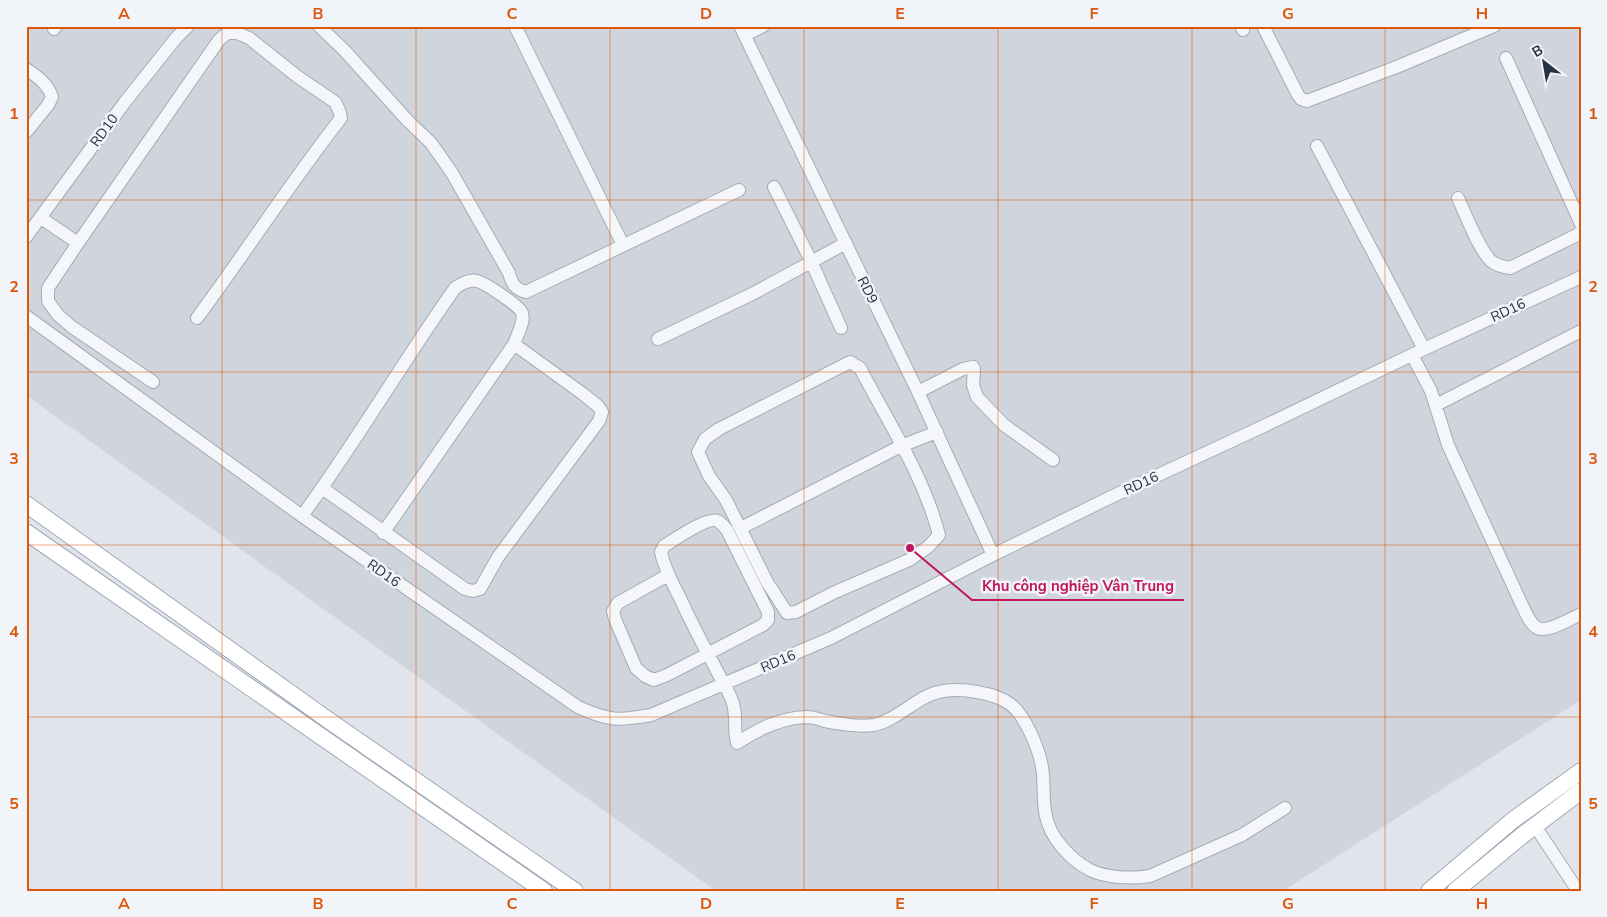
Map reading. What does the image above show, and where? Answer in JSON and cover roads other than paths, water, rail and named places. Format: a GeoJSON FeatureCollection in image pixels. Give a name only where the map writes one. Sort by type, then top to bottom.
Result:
{"type":"FeatureCollection","features":[{"type":"Feature","properties":{"kind":"main road"},"geometry":{"type":"LineString","coordinates":[[26,504],[331,722],[575,891]]}},
{"type":"Feature","properties":{"kind":"main road"},"geometry":{"type":"LineString","coordinates":[[26,532],[544,891]]}},
{"type":"Feature","properties":{"kind":"main road"},"geometry":{"type":"LineString","coordinates":[[1429,891],[1513,820],[1581,771]]}},
{"type":"Feature","properties":{"kind":"main road"},"geometry":{"type":"LineString","coordinates":[[1456,891],[1581,791]]}},
{"type":"Feature","properties":{"kind":"street","name":"RD10"},"geometry":{"type":"LineString","coordinates":[[26,237],[124,102],[188,26]]}},
{"type":"Feature","properties":{"kind":"street"},"geometry":{"type":"LineString","coordinates":[[319,26],[431,143],[452,173],[509,273],[512,283],[518,289],[526,292],[739,190]]}},
{"type":"Feature","properties":{"kind":"street"},"geometry":{"type":"LineString","coordinates":[[516,26],[623,245]]}},
{"type":"Feature","properties":{"kind":"street"},"geometry":{"type":"LineString","coordinates":[[743,31],[763,26]]}},
{"type":"Feature","properties":{"kind":"street"},"geometry":{"type":"LineString","coordinates":[[1263,26],[1298,95],[1301,99],[1307,100],[1399,66],[1493,26]]}},
{"type":"Feature","properties":{"kind":"street","name":"RD9"},"geometry":{"type":"LineString","coordinates":[[743,31],[918,392],[993,554]]}},
{"type":"Feature","properties":{"kind":"street"},"geometry":{"type":"LineString","coordinates":[[153,382],[72,327],[58,315],[48,301],[48,288],[219,40],[227,33],[237,33],[249,38],[298,77],[335,102],[341,118],[318,147],[232,272],[197,318]]}},
{"type":"Feature","properties":{"kind":"street"},"geometry":{"type":"LineString","coordinates":[[1506,58],[1581,224]]}},
{"type":"Feature","properties":{"kind":"street"},"geometry":{"type":"LineString","coordinates":[[26,69],[49,88],[52,97],[48,105],[26,132]]}},
{"type":"Feature","properties":{"kind":"street"},"geometry":{"type":"LineString","coordinates":[[1317,146],[1424,348]]}},
{"type":"Feature","properties":{"kind":"street"},"geometry":{"type":"LineString","coordinates":[[774,187],[811,261],[841,328]]}},
{"type":"Feature","properties":{"kind":"street"},"geometry":{"type":"LineString","coordinates":[[1458,198],[1484,252],[1493,262],[1502,267],[1510,268],[1581,233]]}},
{"type":"Feature","properties":{"kind":"street"},"geometry":{"type":"LineString","coordinates":[[41,218],[78,243]]}},
{"type":"Feature","properties":{"kind":"street"},"geometry":{"type":"LineString","coordinates":[[658,339],[754,293],[846,243]]}},
{"type":"Feature","properties":{"kind":"street","name":"RD16"},"geometry":{"type":"LineString","coordinates":[[26,316],[302,516],[578,707],[602,718],[625,720],[651,716],[831,638],[993,554],[1111,497],[1266,425],[1424,348],[1581,277]]}},
{"type":"Feature","properties":{"kind":"street"},"geometry":{"type":"LineString","coordinates":[[302,516],[455,288],[464,282],[476,281],[517,305],[522,313],[522,321],[514,344],[383,533]]}},
{"type":"Feature","properties":{"kind":"street"},"geometry":{"type":"LineString","coordinates":[[1436,404],[1581,331]]}},
{"type":"Feature","properties":{"kind":"street"},"geometry":{"type":"LineString","coordinates":[[322,488],[383,533],[465,589],[473,591],[480,589],[498,557],[599,421],[602,412],[598,406],[514,344]]}},
{"type":"Feature","properties":{"kind":"street"},"geometry":{"type":"LineString","coordinates":[[1412,355],[1431,391],[1448,445],[1533,625],[1541,630],[1548,629],[1581,614]]}},
{"type":"Feature","properties":{"kind":"street"},"geometry":{"type":"LineString","coordinates":[[850,362],[860,368],[922,485],[934,515],[939,535],[928,547],[909,560],[833,593],[796,612],[787,613],[767,582],[741,528],[698,452],[700,445],[719,429],[842,365],[850,362]]}},
{"type":"Feature","properties":{"kind":"street"},"geometry":{"type":"LineString","coordinates":[[918,392],[963,369],[973,367],[974,391],[977,398],[1004,425],[1053,460]]}},
{"type":"Feature","properties":{"kind":"street"},"geometry":{"type":"LineString","coordinates":[[741,528],[901,446],[937,432]]}},
{"type":"Feature","properties":{"kind":"street"},"geometry":{"type":"LineString","coordinates":[[668,575],[618,603],[613,610],[636,668],[654,680],[666,675],[707,653],[763,625],[768,620],[768,612],[727,530],[719,521],[712,520],[700,525],[664,546],[662,559],[668,575],[707,653],[732,699],[735,710],[734,732],[737,743],[755,731],[777,722],[807,717],[865,726],[884,723],[930,696],[944,691],[972,691],[997,696],[1011,705],[1025,722],[1042,767],[1046,817],[1058,842],[1075,860],[1091,871],[1135,879],[1150,876],[1242,835],[1285,808]]}},
{"type":"Feature","properties":{"kind":"street"},"geometry":{"type":"LineString","coordinates":[[1535,826],[1578,891]]}},
{"type":"Feature","properties":{"kind":"place","name":"Khu công nghiệp Vân Trung"},"geometry":{"type":"Point","coordinates":[910,548]}}]}
